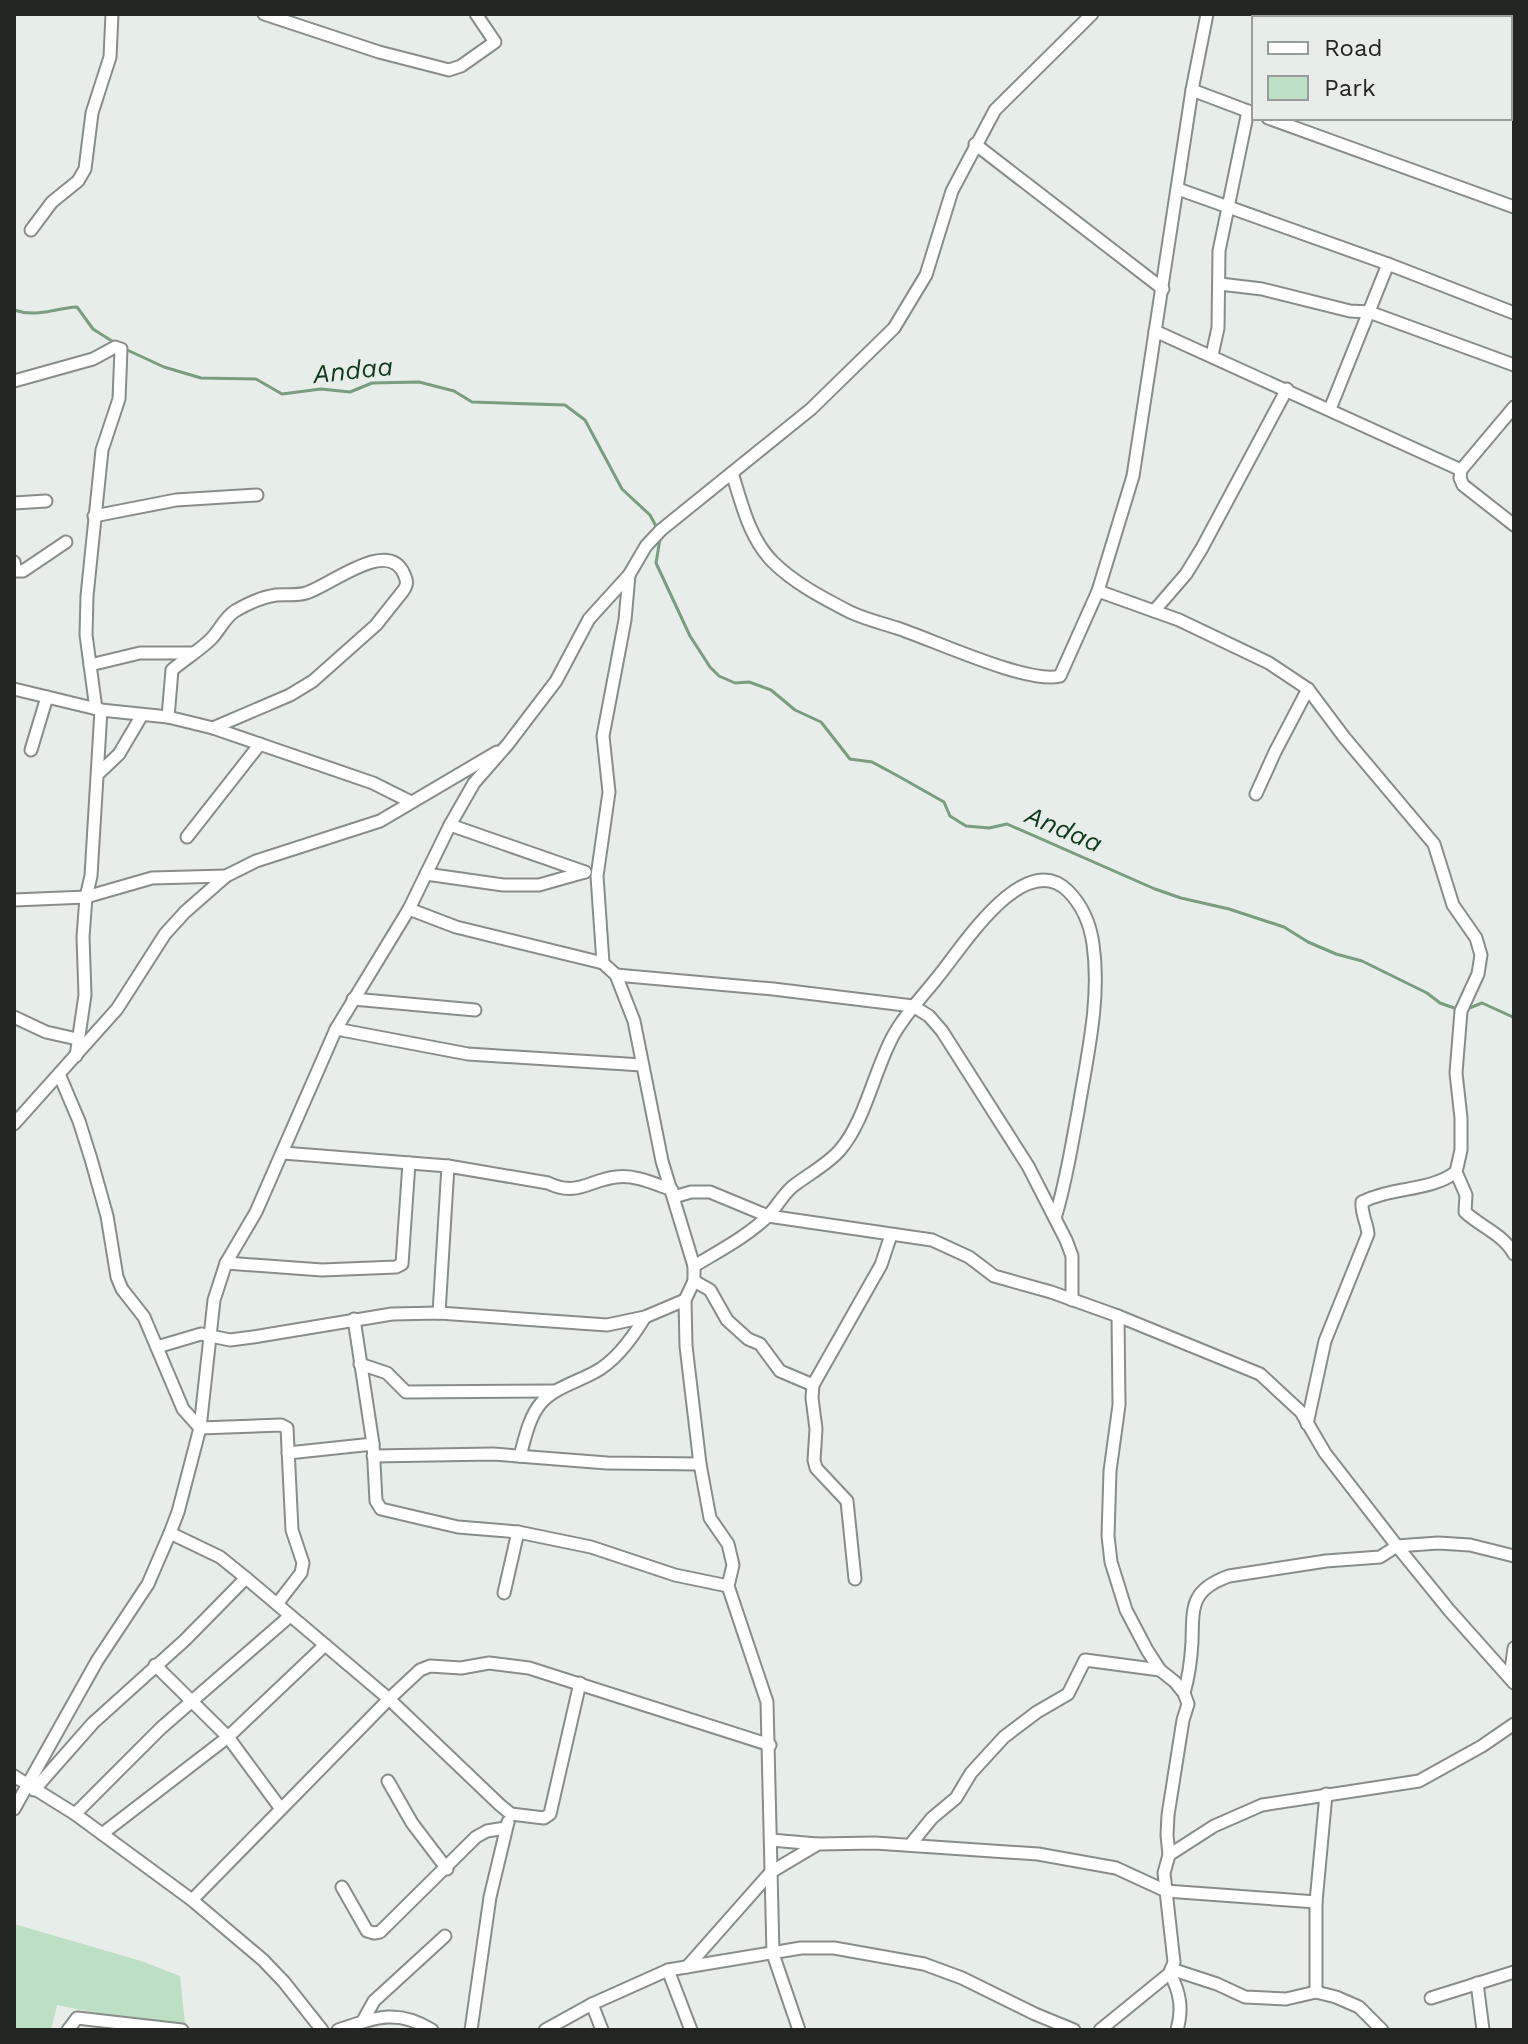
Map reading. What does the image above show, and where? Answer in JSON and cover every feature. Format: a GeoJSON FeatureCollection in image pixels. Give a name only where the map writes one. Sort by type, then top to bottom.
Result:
{"type":"FeatureCollection","features":[{"type":"Feature","properties":{"kind":"street"},"geometry":{"type":"LineString","coordinates":[[31,230],[52,202],[78,181],[85,169],[92,113],[110,57],[112,14]]}},
{"type":"Feature","properties":{"kind":"street"},"geometry":{"type":"LineString","coordinates":[[264,14],[379,52],[449,70],[461,66],[495,42],[476,14]]}},
{"type":"Feature","properties":{"kind":"street"},"geometry":{"type":"LineString","coordinates":[[31,1788],[97,1661],[148,1584],[170,1533],[200,1428],[214,1300],[226,1263],[256,1212],[336,1029],[409,909],[474,783],[556,681],[589,619],[629,575],[646,546],[661,530],[811,409],[894,328],[926,275],[952,191],[995,110],[1092,14]]}},
{"type":"Feature","properties":{"kind":"street"},"geometry":{"type":"LineString","coordinates":[[732,473],[748,526],[770,559],[790,578],[875,623],[896,627],[1006,667],[1050,679],[1060,676],[1098,591],[1133,476],[1192,90],[1207,14]]}},
{"type":"Feature","properties":{"kind":"street"},"geometry":{"type":"LineString","coordinates":[[1192,90],[1251,112],[1219,251],[1218,328],[1212,355]]}},
{"type":"Feature","properties":{"kind":"street"},"geometry":{"type":"LineString","coordinates":[[1274,120],[1514,207]]}},
{"type":"Feature","properties":{"kind":"street"},"geometry":{"type":"LineString","coordinates":[[975,144],[1163,289]]}},
{"type":"Feature","properties":{"kind":"street"},"geometry":{"type":"LineString","coordinates":[[1178,189],[1514,313]]}},
{"type":"Feature","properties":{"kind":"street"},"geometry":{"type":"LineString","coordinates":[[1330,409],[1388,264]]}},
{"type":"Feature","properties":{"kind":"street"},"geometry":{"type":"LineString","coordinates":[[1220,284],[1262,289],[1350,311],[1369,312],[1514,365]]}},
{"type":"Feature","properties":{"kind":"street"},"geometry":{"type":"LineString","coordinates":[[1155,331],[1461,470]]}},
{"type":"Feature","properties":{"kind":"street"},"geometry":{"type":"LineString","coordinates":[[14,381],[93,359],[115,347],[121,349],[119,399],[102,450],[87,596],[86,635],[98,710],[99,773],[83,937],[85,995],[76,1056]]}},
{"type":"Feature","properties":{"kind":"street"},"geometry":{"type":"LineString","coordinates":[[1154,611],[1186,574],[1202,548],[1287,389]]}},
{"type":"Feature","properties":{"kind":"street"},"geometry":{"type":"LineString","coordinates":[[1514,407],[1461,470],[1460,478],[1463,485],[1514,525]]}},
{"type":"Feature","properties":{"kind":"street"},"geometry":{"type":"LineString","coordinates":[[94,516],[176,500],[257,495]]}},
{"type":"Feature","properties":{"kind":"street"},"geometry":{"type":"LineString","coordinates":[[14,503],[46,501]]}},
{"type":"Feature","properties":{"kind":"street"},"geometry":{"type":"LineString","coordinates":[[14,562],[16,571],[23,571],[66,542]]}},
{"type":"Feature","properties":{"kind":"street"},"geometry":{"type":"LineString","coordinates":[[168,717],[172,670],[215,636],[232,613],[255,601],[272,596],[308,593],[341,575],[387,559],[395,561],[406,578],[407,586],[376,625],[313,681],[290,695],[213,728]]}},
{"type":"Feature","properties":{"kind":"street"},"geometry":{"type":"LineString","coordinates":[[603,963],[591,874],[609,792],[603,736],[625,620],[629,575]]}},
{"type":"Feature","properties":{"kind":"street"},"geometry":{"type":"LineString","coordinates":[[1098,591],[1179,620],[1269,663],[1308,689],[1434,844],[1453,905],[1476,938],[1481,955],[1478,974],[1461,1011],[1456,1073],[1461,1150],[1456,1172],[1466,1195],[1465,1212],[1478,1224],[1501,1237],[1514,1254]]}},
{"type":"Feature","properties":{"kind":"street"},"geometry":{"type":"LineString","coordinates":[[90,665],[140,653],[193,653]]}},
{"type":"Feature","properties":{"kind":"street"},"geometry":{"type":"LineString","coordinates":[[14,689],[98,710],[168,717],[213,728],[373,783],[411,802]]}},
{"type":"Feature","properties":{"kind":"street"},"geometry":{"type":"LineString","coordinates":[[1256,794],[1308,689]]}},
{"type":"Feature","properties":{"kind":"street"},"geometry":{"type":"LineString","coordinates":[[31,750],[47,697]]}},
{"type":"Feature","properties":{"kind":"street"},"geometry":{"type":"LineString","coordinates":[[99,773],[119,754],[142,715]]}},
{"type":"Feature","properties":{"kind":"street"},"geometry":{"type":"LineString","coordinates":[[187,837],[260,744]]}},
{"type":"Feature","properties":{"kind":"street"},"geometry":{"type":"LineString","coordinates":[[14,1124],[117,1009],[165,934],[226,876],[256,861],[380,821],[508,744]]}},
{"type":"Feature","properties":{"kind":"street"},"geometry":{"type":"LineString","coordinates":[[450,825],[591,874]]}},
{"type":"Feature","properties":{"kind":"street"},"geometry":{"type":"LineString","coordinates":[[426,874],[503,885],[539,885],[591,874]]}},
{"type":"Feature","properties":{"kind":"street"},"geometry":{"type":"LineString","coordinates":[[14,900],[86,897],[152,878],[226,876]]}},
{"type":"Feature","properties":{"kind":"street"},"geometry":{"type":"LineString","coordinates":[[694,1266],[736,1241],[768,1216],[790,1190],[838,1152],[853,1131],[894,1035],[913,1006],[984,918],[1010,893],[1022,886],[1044,881],[1063,887],[1080,904],[1091,931],[1097,975],[1090,1045],[1065,1188],[1055,1218]]}},
{"type":"Feature","properties":{"kind":"street"},"geometry":{"type":"LineString","coordinates":[[409,909],[456,927],[603,963],[616,975],[634,1021],[662,1161],[694,1266],[694,1281],[685,1300],[686,1346],[700,1464],[710,1518],[728,1544],[733,1565],[728,1586],[767,1702],[773,1954],[799,2030]]}},
{"type":"Feature","properties":{"kind":"street"},"geometry":{"type":"LineString","coordinates":[[616,975],[913,1006],[929,1016],[942,1031],[1028,1166],[1055,1218],[1072,1256],[1072,1300]]}},
{"type":"Feature","properties":{"kind":"street"},"geometry":{"type":"LineString","coordinates":[[353,999],[475,1010]]}},
{"type":"Feature","properties":{"kind":"street"},"geometry":{"type":"LineString","coordinates":[[14,1017],[46,1032],[77,1039]]}},
{"type":"Feature","properties":{"kind":"street"},"geometry":{"type":"LineString","coordinates":[[336,1029],[468,1054],[642,1065]]}},
{"type":"Feature","properties":{"kind":"street"},"geometry":{"type":"LineString","coordinates":[[59,1074],[79,1121],[107,1216],[117,1277],[122,1289],[144,1317],[183,1409],[200,1428]]}},
{"type":"Feature","properties":{"kind":"street"},"geometry":{"type":"LineString","coordinates":[[283,1153],[448,1166],[548,1183],[561,1190],[577,1189],[617,1176],[640,1179],[673,1194],[710,1192],[768,1216],[932,1240],[969,1257],[994,1276],[1118,1316],[1260,1374],[1301,1412],[1325,1453],[1397,1546],[1512,1680]]}},
{"type":"Feature","properties":{"kind":"street"},"geometry":{"type":"LineString","coordinates":[[226,1263],[322,1270],[396,1267],[402,1264],[409,1163]]}},
{"type":"Feature","properties":{"kind":"street"},"geometry":{"type":"LineString","coordinates":[[439,1313],[448,1166]]}},
{"type":"Feature","properties":{"kind":"street"},"geometry":{"type":"LineString","coordinates":[[1307,1424],[1325,1341],[1368,1234],[1361,1212],[1362,1202],[1380,1193],[1435,1185],[1456,1172]]}},
{"type":"Feature","properties":{"kind":"street"},"geometry":{"type":"LineString","coordinates":[[855,1579],[847,1501],[816,1468],[814,1460],[816,1429],[813,1385],[881,1265],[891,1235]]}},
{"type":"Feature","properties":{"kind":"street"},"geometry":{"type":"LineString","coordinates":[[694,1281],[710,1290],[727,1320],[748,1339],[760,1344],[780,1371],[813,1385]]}},
{"type":"Feature","properties":{"kind":"street"},"geometry":{"type":"LineString","coordinates":[[157,1347],[195,1335],[230,1340],[392,1314],[439,1313],[607,1325],[645,1317],[685,1300]]}},
{"type":"Feature","properties":{"kind":"street"},"geometry":{"type":"LineString","coordinates":[[1100,2030],[1170,1971],[1174,1962],[1164,1873],[1169,1855],[1168,1815],[1180,1734],[1188,1704],[1184,1693],[1160,1670],[1126,1610],[1111,1562],[1108,1536],[1110,1471],[1117,1439],[1119,1405],[1118,1316]]}},
{"type":"Feature","properties":{"kind":"street"},"geometry":{"type":"LineString","coordinates":[[520,1456],[531,1419],[541,1404],[555,1391],[599,1370],[635,1333],[645,1317]]}},
{"type":"Feature","properties":{"kind":"street"},"geometry":{"type":"LineString","coordinates":[[354,1319],[373,1450],[376,1501],[381,1509],[458,1527],[518,1532],[591,1547],[675,1575],[728,1586]]}},
{"type":"Feature","properties":{"kind":"street"},"geometry":{"type":"LineString","coordinates":[[360,1364],[387,1373],[406,1392],[555,1391]]}},
{"type":"Feature","properties":{"kind":"street"},"geometry":{"type":"LineString","coordinates":[[200,1428],[285,1425],[292,1530],[303,1563],[301,1573],[277,1604]]}},
{"type":"Feature","properties":{"kind":"street"},"geometry":{"type":"LineString","coordinates":[[288,1453],[373,1450],[607,1463],[700,1464]]}},
{"type":"Feature","properties":{"kind":"street"},"geometry":{"type":"LineString","coordinates":[[504,1593],[518,1532]]}},
{"type":"Feature","properties":{"kind":"street"},"geometry":{"type":"LineString","coordinates":[[170,1533],[220,1557],[246,1578],[389,1699],[511,1814],[544,1818],[550,1814],[580,1683]]}},
{"type":"Feature","properties":{"kind":"street"},"geometry":{"type":"LineString","coordinates":[[1184,1693],[1190,1670],[1191,1613],[1202,1592],[1214,1581],[1326,1561],[1380,1557],[1397,1546],[1454,1543],[1514,1556]]}},
{"type":"Feature","properties":{"kind":"street"},"geometry":{"type":"LineString","coordinates":[[14,1809],[93,1723],[185,1640],[246,1578]]}},
{"type":"Feature","properties":{"kind":"street"},"geometry":{"type":"LineString","coordinates":[[75,1814],[191,1701],[290,1616]]}},
{"type":"Feature","properties":{"kind":"street"},"geometry":{"type":"LineString","coordinates":[[102,1834],[228,1737],[325,1645]]}},
{"type":"Feature","properties":{"kind":"street"},"geometry":{"type":"LineString","coordinates":[[1512,1680],[1514,1648]]}},
{"type":"Feature","properties":{"kind":"street"},"geometry":{"type":"LineString","coordinates":[[910,1845],[932,1818],[956,1798],[971,1773],[1004,1737],[1068,1694],[1085,1660],[1160,1670]]}},
{"type":"Feature","properties":{"kind":"street"},"geometry":{"type":"LineString","coordinates":[[192,1900],[389,1699],[420,1670],[430,1666],[461,1668],[498,1663],[529,1668],[770,1745]]}},
{"type":"Feature","properties":{"kind":"street"},"geometry":{"type":"LineString","coordinates":[[155,1665],[228,1737],[281,1809]]}},
{"type":"Feature","properties":{"kind":"street"},"geometry":{"type":"LineString","coordinates":[[1169,1855],[1214,1826],[1262,1805],[1419,1781],[1482,1746],[1514,1724]]}},
{"type":"Feature","properties":{"kind":"street"},"geometry":{"type":"LineString","coordinates":[[14,1776],[75,1814],[192,1900],[263,1960],[322,2030]]}},
{"type":"Feature","properties":{"kind":"street"},"geometry":{"type":"LineString","coordinates":[[388,1781],[412,1823],[447,1869]]}},
{"type":"Feature","properties":{"kind":"street"},"geometry":{"type":"LineString","coordinates":[[1316,1992],[1316,1902],[1326,1794]]}},
{"type":"Feature","properties":{"kind":"street"},"geometry":{"type":"LineString","coordinates":[[471,2030],[490,1897],[511,1814]]}},
{"type":"Feature","properties":{"kind":"street"},"geometry":{"type":"LineString","coordinates":[[342,1887],[367,1931],[374,1933],[385,1928],[476,1837],[487,1831],[505,1828]]}},
{"type":"Feature","properties":{"kind":"street"},"geometry":{"type":"LineString","coordinates":[[771,1840],[1038,1854],[1116,1868],[1166,1891],[1316,1902]]}},
{"type":"Feature","properties":{"kind":"street"},"geometry":{"type":"LineString","coordinates":[[687,1967],[771,1872],[818,1844]]}},
{"type":"Feature","properties":{"kind":"street"},"geometry":{"type":"LineString","coordinates":[[364,2019],[374,2001],[445,1936]]}},
{"type":"Feature","properties":{"kind":"street"},"geometry":{"type":"LineString","coordinates":[[545,2030],[562,2026],[592,2004],[668,1970],[801,1948],[834,1948],[924,1964],[962,1978],[1074,2030]]}},
{"type":"Feature","properties":{"kind":"street"},"geometry":{"type":"LineString","coordinates":[[668,1970],[691,2030]]}},
{"type":"Feature","properties":{"kind":"street"},"geometry":{"type":"LineString","coordinates":[[1170,1971],[1217,1984],[1245,1997],[1286,1999],[1316,1992],[1336,1997],[1359,2007],[1382,2030]]}},
{"type":"Feature","properties":{"kind":"street"},"geometry":{"type":"LineString","coordinates":[[1170,1971],[1181,2002],[1182,2013],[1177,2030]]}},
{"type":"Feature","properties":{"kind":"street"},"geometry":{"type":"LineString","coordinates":[[1431,1998],[1514,1972]]}},
{"type":"Feature","properties":{"kind":"street"},"geometry":{"type":"LineString","coordinates":[[1477,1983],[1483,2030]]}},
{"type":"Feature","properties":{"kind":"street"},"geometry":{"type":"LineString","coordinates":[[592,2004],[602,2030]]}},
{"type":"Feature","properties":{"kind":"street"},"geometry":{"type":"LineString","coordinates":[[338,2030],[364,2019],[389,2016],[416,2020],[432,2030]]}},
{"type":"Feature","properties":{"kind":"street"},"geometry":{"type":"LineString","coordinates":[[68,2030],[77,2018],[182,2030]]}},
{"type":"Feature","properties":{"kind":"green space"},"geometry":{"type":"Polygon","coordinates":[[[14,1924],[141,1961],[180,1976],[185,2023],[121,2018],[57,2005],[51,2030],[14,2030],[14,1924]]]}},
{"type":"Feature","properties":{"kind":"waterway","name":"Andaa"},"geometry":{"type":"LineString","coordinates":[[14,310],[38,313],[77,307],[93,329],[115,343]]}},
{"type":"Feature","properties":{"kind":"waterway","name":"Andaa"},"geometry":{"type":"LineString","coordinates":[[125,349],[164,367],[201,378],[256,379],[282,394],[321,389],[350,392],[372,383],[419,382],[454,391],[472,402],[565,405],[585,420],[622,489],[650,515],[657,528]]}},
{"type":"Feature","properties":{"kind":"waterway","name":"Andaa"},"geometry":{"type":"LineString","coordinates":[[660,539],[656,563],[690,636],[710,667],[719,676],[735,683],[749,682],[771,690],[795,710],[821,722],[850,759],[872,762],[944,802],[950,816],[966,826],[989,828],[1007,824],[1155,889],[1284,927],[1308,942],[1362,961],[1457,1009]]}},
{"type":"Feature","properties":{"kind":"waterway","name":"Andaa"},"geometry":{"type":"LineString","coordinates":[[1467,1009],[1482,1003],[1513,1017],[1514,1024]]}}]}
